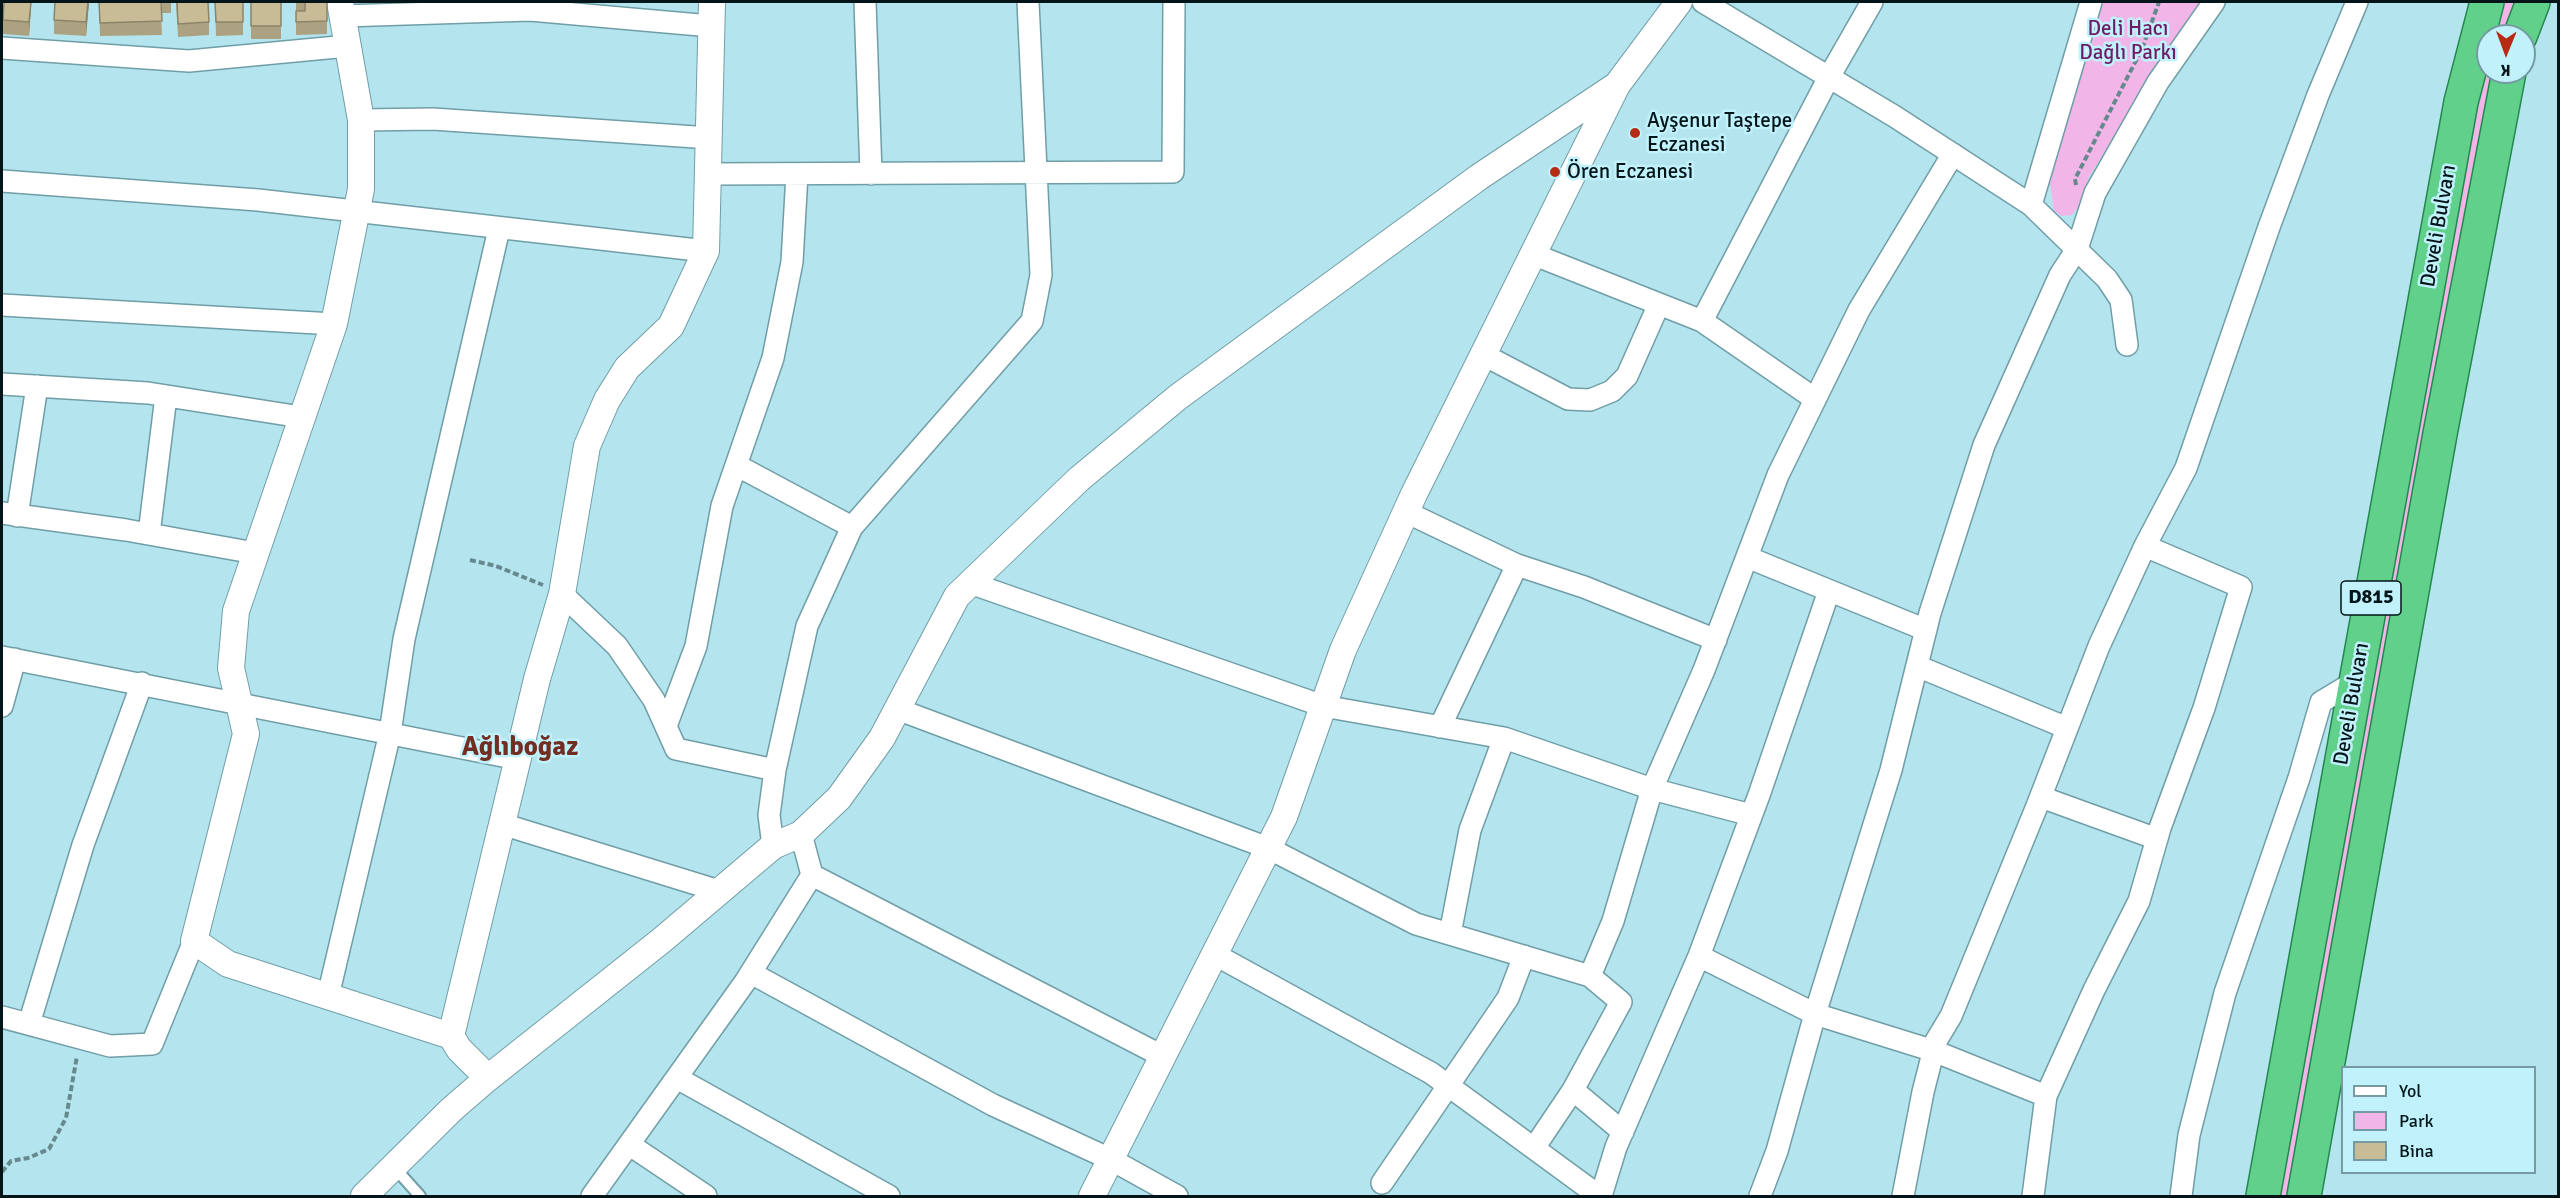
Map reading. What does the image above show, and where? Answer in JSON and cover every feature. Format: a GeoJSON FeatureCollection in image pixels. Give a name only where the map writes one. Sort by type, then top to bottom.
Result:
{"type":"FeatureCollection","features":[{"type":"Feature","properties":{"kind":"highway","name":"Develi Bulvarı"},"geometry":{"type":"LineString","coordinates":[[2263,1197],[2461,102],[2487,2]]}},
{"type":"Feature","properties":{"kind":"highway"},"geometry":{"type":"LineString","coordinates":[[2525,24],[2533,2]]}},
{"type":"Feature","properties":{"kind":"highway","name":"Develi Bulvarı"},"geometry":{"type":"LineString","coordinates":[[2304,1197],[2447,399],[2507,84]]}},
{"type":"Feature","properties":{"kind":"street"},"geometry":{"type":"LineString","coordinates":[[866,2],[871,174]]}},
{"type":"Feature","properties":{"kind":"street"},"geometry":{"type":"LineString","coordinates":[[773,846],[769,815],[776,770],[807,626],[852,527],[1032,321],[1041,275],[1028,2]]}},
{"type":"Feature","properties":{"kind":"street"},"geometry":{"type":"LineString","coordinates":[[710,174],[1173,172],[1174,2]]}},
{"type":"Feature","properties":{"kind":"street"},"geometry":{"type":"LineString","coordinates":[[1092,1197],[1284,817],[1343,650],[1406,512],[1617,85],[1679,2]]}},
{"type":"Feature","properties":{"kind":"street"},"geometry":{"type":"LineString","coordinates":[[1703,2],[1829,77],[2031,205],[2107,279],[2121,300],[2127,345]]}},
{"type":"Feature","properties":{"kind":"street"},"geometry":{"type":"LineString","coordinates":[[1702,321],[1829,77],[1872,2]]}},
{"type":"Feature","properties":{"kind":"street"},"geometry":{"type":"LineString","coordinates":[[2031,205],[2091,2]]}},
{"type":"Feature","properties":{"kind":"street"},"geometry":{"type":"LineString","coordinates":[[1760,1197],[1777,1151],[1815,1014],[1891,770],[1926,630],[1984,445],[2060,275],[2077,249],[2095,193],[2158,82],[2214,2]]}},
{"type":"Feature","properties":{"kind":"street"},"geometry":{"type":"LineString","coordinates":[[1903,1197],[1934,1051],[2041,797],[2098,646],[2145,546],[2186,468],[2269,227],[2318,95],[2357,2]]}},
{"type":"Feature","properties":{"kind":"street"},"geometry":{"type":"LineString","coordinates":[[2,1017],[110,1046],[152,1044],[194,941],[246,734],[237,703],[231,668],[236,611],[334,324],[361,189],[361,120],[341,9],[712,14],[710,174],[706,251],[671,326],[627,368],[607,400],[587,446],[562,594],[537,679],[451,1036]]}},
{"type":"Feature","properties":{"kind":"street"},"geometry":{"type":"LineString","coordinates":[[2,48],[189,61],[348,46]]}},
{"type":"Feature","properties":{"kind":"street"},"geometry":{"type":"LineString","coordinates":[[364,1197],[452,1109],[488,1078],[662,940],[773,846],[801,834],[839,798],[882,738],[957,596],[1079,479],[1178,397],[1479,177],[1617,85]]}},
{"type":"Feature","properties":{"kind":"street"},"geometry":{"type":"LineString","coordinates":[[361,120],[433,119],[710,138]]}},
{"type":"Feature","properties":{"kind":"street"},"geometry":{"type":"LineString","coordinates":[[1590,976],[1613,921],[1652,789],[1716,640],[1778,475],[1859,310],[1953,154]]}},
{"type":"Feature","properties":{"kind":"street"},"geometry":{"type":"LineString","coordinates":[[666,726],[696,646],[722,506],[738,466],[773,358],[792,262],[797,174]]}},
{"type":"Feature","properties":{"kind":"street"},"geometry":{"type":"LineString","coordinates":[[2,181],[258,200],[706,251]]}},
{"type":"Feature","properties":{"kind":"street"},"geometry":{"type":"LineString","coordinates":[[328,996],[390,733],[404,639],[499,229]]}},
{"type":"Feature","properties":{"kind":"street"},"geometry":{"type":"LineString","coordinates":[[1535,255],[1702,321],[1815,399]]}},
{"type":"Feature","properties":{"kind":"street"},"geometry":{"type":"LineString","coordinates":[[1484,355],[1568,399],[1590,400],[1612,391],[1627,375],[1659,304]]}},
{"type":"Feature","properties":{"kind":"street"},"geometry":{"type":"LineString","coordinates":[[2,305],[334,324]]}},
{"type":"Feature","properties":{"kind":"street"},"geometry":{"type":"LineString","coordinates":[[2,384],[166,396],[301,417]]}},
{"type":"Feature","properties":{"kind":"street"},"geometry":{"type":"LineString","coordinates":[[37,386],[9,514],[149,534],[255,553]]}},
{"type":"Feature","properties":{"kind":"street"},"geometry":{"type":"LineString","coordinates":[[149,534],[166,396]]}},
{"type":"Feature","properties":{"kind":"street"},"geometry":{"type":"LineString","coordinates":[[738,466],[852,527]]}},
{"type":"Feature","properties":{"kind":"street"},"geometry":{"type":"LineString","coordinates":[[1406,512],[1517,565],[1584,587],[1716,640]]}},
{"type":"Feature","properties":{"kind":"street"},"geometry":{"type":"LineString","coordinates":[[2033,1197],[2046,1095],[2094,990],[2139,901],[2157,839],[2204,708],[2241,587],[2145,546]]}},
{"type":"Feature","properties":{"kind":"street"},"geometry":{"type":"LineString","coordinates":[[1747,557],[1926,630]]}},
{"type":"Feature","properties":{"kind":"street"},"geometry":{"type":"LineString","coordinates":[[1440,727],[1517,565]]}},
{"type":"Feature","properties":{"kind":"street"},"geometry":{"type":"LineString","coordinates":[[970,583],[1323,706],[1504,738],[1652,789],[1751,815]]}},
{"type":"Feature","properties":{"kind":"street"},"geometry":{"type":"LineString","coordinates":[[1214,954],[1431,1073],[1600,1197],[1623,1132],[1699,956],[1829,591]]}},
{"type":"Feature","properties":{"kind":"street"},"geometry":{"type":"LineString","coordinates":[[562,594],[617,646],[654,700],[676,749],[776,770]]}},
{"type":"Feature","properties":{"kind":"street"},"geometry":{"type":"LineString","coordinates":[[2,706],[8,658],[518,759]]}},
{"type":"Feature","properties":{"kind":"street"},"geometry":{"type":"LineString","coordinates":[[1917,666],[2067,728]]}},
{"type":"Feature","properties":{"kind":"street"},"geometry":{"type":"LineString","coordinates":[[2181,1197],[2189,1135],[2225,993],[2299,778],[2321,702],[2356,681]]}},
{"type":"Feature","properties":{"kind":"street"},"geometry":{"type":"LineString","coordinates":[[29,1024],[83,845],[142,683]]}},
{"type":"Feature","properties":{"kind":"street"},"geometry":{"type":"LineString","coordinates":[[897,709],[1268,848],[1416,924],[1590,976],[1621,1002],[1573,1090],[1534,1148]]}},
{"type":"Feature","properties":{"kind":"street"},"geometry":{"type":"LineString","coordinates":[[1450,934],[1470,830],[1504,738]]}},
{"type":"Feature","properties":{"kind":"street"},"geometry":{"type":"LineString","coordinates":[[2041,797],[2157,839]]}},
{"type":"Feature","properties":{"kind":"street"},"geometry":{"type":"LineString","coordinates":[[502,824],[718,891]]}},
{"type":"Feature","properties":{"kind":"street"},"geometry":{"type":"LineString","coordinates":[[592,1197],[751,973],[812,875],[801,834]]}},
{"type":"Feature","properties":{"kind":"street"},"geometry":{"type":"LineString","coordinates":[[812,875],[1162,1056]]}},
{"type":"Feature","properties":{"kind":"street"},"geometry":{"type":"LineString","coordinates":[[194,941],[228,963],[451,1036],[459,1049],[488,1078]]}},
{"type":"Feature","properties":{"kind":"street"},"geometry":{"type":"LineString","coordinates":[[1382,1183],[1508,998],[1524,956]]}},
{"type":"Feature","properties":{"kind":"street"},"geometry":{"type":"LineString","coordinates":[[1699,956],[1815,1014],[1934,1051],[2046,1095]]}},
{"type":"Feature","properties":{"kind":"street"},"geometry":{"type":"LineString","coordinates":[[751,973],[993,1105],[1112,1160],[1177,1197]]}},
{"type":"Feature","properties":{"kind":"street"},"geometry":{"type":"LineString","coordinates":[[677,1078],[889,1197]]}},
{"type":"Feature","properties":{"kind":"street"},"geometry":{"type":"LineString","coordinates":[[1573,1090],[1623,1132]]}},
{"type":"Feature","properties":{"kind":"street"},"geometry":{"type":"LineString","coordinates":[[630,1145],[706,1197]]}},
{"type":"Feature","properties":{"kind":"lane"},"geometry":{"type":"LineString","coordinates":[[394,1166],[420,1197]]}},
{"type":"Feature","properties":{"kind":"path"},"geometry":{"type":"LineString","coordinates":[[2095,193],[2077,189],[2075,179],[2142,49],[2159,2]]}},
{"type":"Feature","properties":{"kind":"path"},"geometry":{"type":"LineString","coordinates":[[470,560],[496,566],[562,594]]}},
{"type":"Feature","properties":{"kind":"path"},"geometry":{"type":"LineString","coordinates":[[2,1172],[11,1161],[28,1158],[49,1149],[66,1118],[81,1038]]}},
{"type":"Feature","properties":{"kind":"green space","name":"Deli Hacı Dağlı Parkı"},"geometry":{"type":"Polygon","coordinates":[[[2100,2],[2202,2],[2159,64],[2089,177],[2081,203],[2072,215],[2062,216],[2054,211],[2050,183],[2100,2]]]}},
{"type":"Feature","properties":{"kind":"green space"},"geometry":{"type":"Polygon","coordinates":[[[2504,2],[2517,2],[2509,24],[2497,24],[2504,2]]]}},
{"type":"Feature","properties":{"kind":"green space"},"geometry":{"type":"Polygon","coordinates":[[[2481,84],[2492,84],[2291,1196],[2280,1196],[2481,84]]]}},
{"type":"Feature","properties":{"kind":"building"},"geometry":{"type":"Polygon","coordinates":[[[4,2],[31,2],[29,22],[3,20],[4,2]]]}},
{"type":"Feature","properties":{"kind":"building"},"geometry":{"type":"Polygon","coordinates":[[[55,2],[88,2],[86,22],[54,20],[55,2]]]}},
{"type":"Feature","properties":{"kind":"building"},"geometry":{"type":"Polygon","coordinates":[[[99,2],[161,2],[162,21],[100,23],[99,2]]]}},
{"type":"Feature","properties":{"kind":"building"},"geometry":{"type":"Polygon","coordinates":[[[177,2],[208,2],[209,22],[178,24],[177,2]]]}},
{"type":"Feature","properties":{"kind":"building"},"geometry":{"type":"Polygon","coordinates":[[[215,2],[243,2],[243,22],[216,22],[215,2]]]}},
{"type":"Feature","properties":{"kind":"building"},"geometry":{"type":"Polygon","coordinates":[[[251,2],[281,2],[281,26],[251,26],[251,2]]]}},
{"type":"Feature","properties":{"kind":"building"},"geometry":{"type":"Polygon","coordinates":[[[305,2],[327,2],[327,21],[296,22],[296,11],[305,11],[305,2]]]}},
{"type":"Feature","properties":{"kind":"place","name":"Ayşenur Taştepe Eczanesi"},"geometry":{"type":"Point","coordinates":[1635,133]}},
{"type":"Feature","properties":{"kind":"place","name":"Ören Eczanesi"},"geometry":{"type":"Point","coordinates":[1555,172]}},
{"type":"Feature","properties":{"kind":"district","name":"Ağlıboğaz"},"geometry":{"type":"Point","coordinates":[520,748]}}]}
